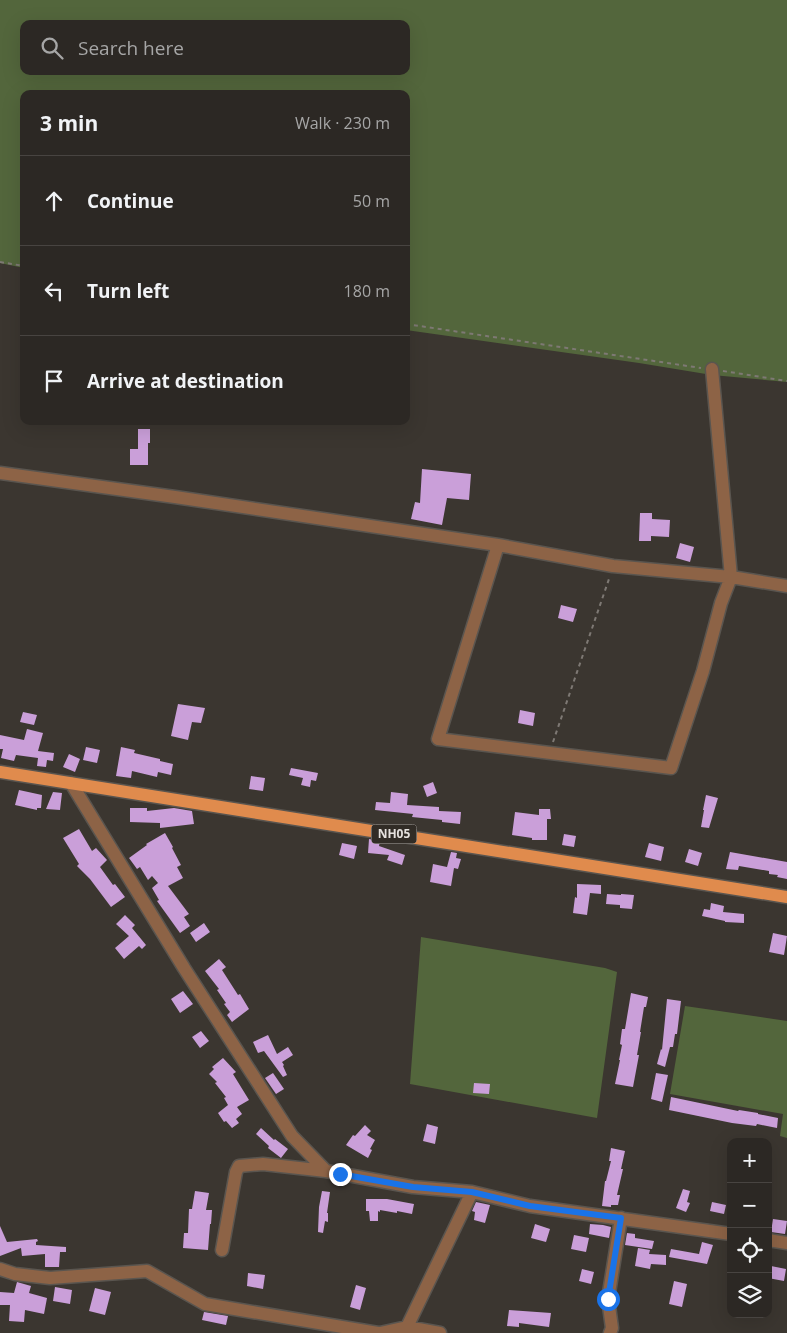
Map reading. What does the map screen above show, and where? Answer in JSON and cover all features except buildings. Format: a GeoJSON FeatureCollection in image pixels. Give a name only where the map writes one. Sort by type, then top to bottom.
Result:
{"type":"FeatureCollection","features":[{"type":"Feature","properties":{"kind":"main road","name":"NH05"},"geometry":{"type":"LineString","coordinates":[[0,772],[787,897]]}},
{"type":"Feature","properties":{"kind":"street"},"geometry":{"type":"LineString","coordinates":[[498,545],[438,739],[671,768],[703,671],[721,603],[731,577],[712,369]]}},
{"type":"Feature","properties":{"kind":"street"},"geometry":{"type":"LineString","coordinates":[[0,473],[185,498],[498,545],[613,566],[731,577],[787,586]]}},
{"type":"Feature","properties":{"kind":"street"},"geometry":{"type":"LineString","coordinates":[[71,783],[189,976],[292,1136],[326,1171]]}},
{"type":"Feature","properties":{"kind":"street"},"geometry":{"type":"LineString","coordinates":[[222,1250],[236,1172],[239,1166],[263,1164],[326,1171],[413,1187],[472,1192],[530,1206],[727,1233]]}},
{"type":"Feature","properties":{"kind":"street"},"geometry":{"type":"LineString","coordinates":[[407,1327],[472,1192]]}},
{"type":"Feature","properties":{"kind":"street"},"geometry":{"type":"LineString","coordinates":[[613,1331],[608,1299],[621,1218]]}},
{"type":"Feature","properties":{"kind":"street"},"geometry":{"type":"LineString","coordinates":[[772,1241],[787,1243]]}},
{"type":"Feature","properties":{"kind":"street"},"geometry":{"type":"LineString","coordinates":[[0,1270],[15,1274],[50,1278],[147,1271],[205,1304],[379,1333],[407,1327],[440,1333]]}},
{"type":"Feature","properties":{"kind":"path"},"geometry":{"type":"LineString","coordinates":[[0,262],[20,265]]}},
{"type":"Feature","properties":{"kind":"path"},"geometry":{"type":"LineString","coordinates":[[410,325],[787,381]]}},
{"type":"Feature","properties":{"kind":"path"},"geometry":{"type":"LineString","coordinates":[[549,754],[613,566]]}},
{"type":"Feature","properties":{"kind":"green space"},"geometry":{"type":"Polygon","coordinates":[[[0,0],[787,0],[787,382],[712,375],[410,331],[410,90],[20,90],[20,267],[0,263],[0,0]]]}},
{"type":"Feature","properties":{"kind":"green space"},"geometry":{"type":"Polygon","coordinates":[[[421,937],[605,968],[617,972],[597,1118],[410,1084],[421,937]]]}},
{"type":"Feature","properties":{"kind":"green space"},"geometry":{"type":"Polygon","coordinates":[[[685,1006],[787,1021],[787,1138],[780,1136],[783,1114],[670,1094],[685,1006]]]}},
{"type":"Feature","properties":{"kind":"route"},"geometry":{"type":"LineString","coordinates":[[340,1174],[413,1187],[472,1192],[530,1206],[621,1218],[608,1299]]}}]}
